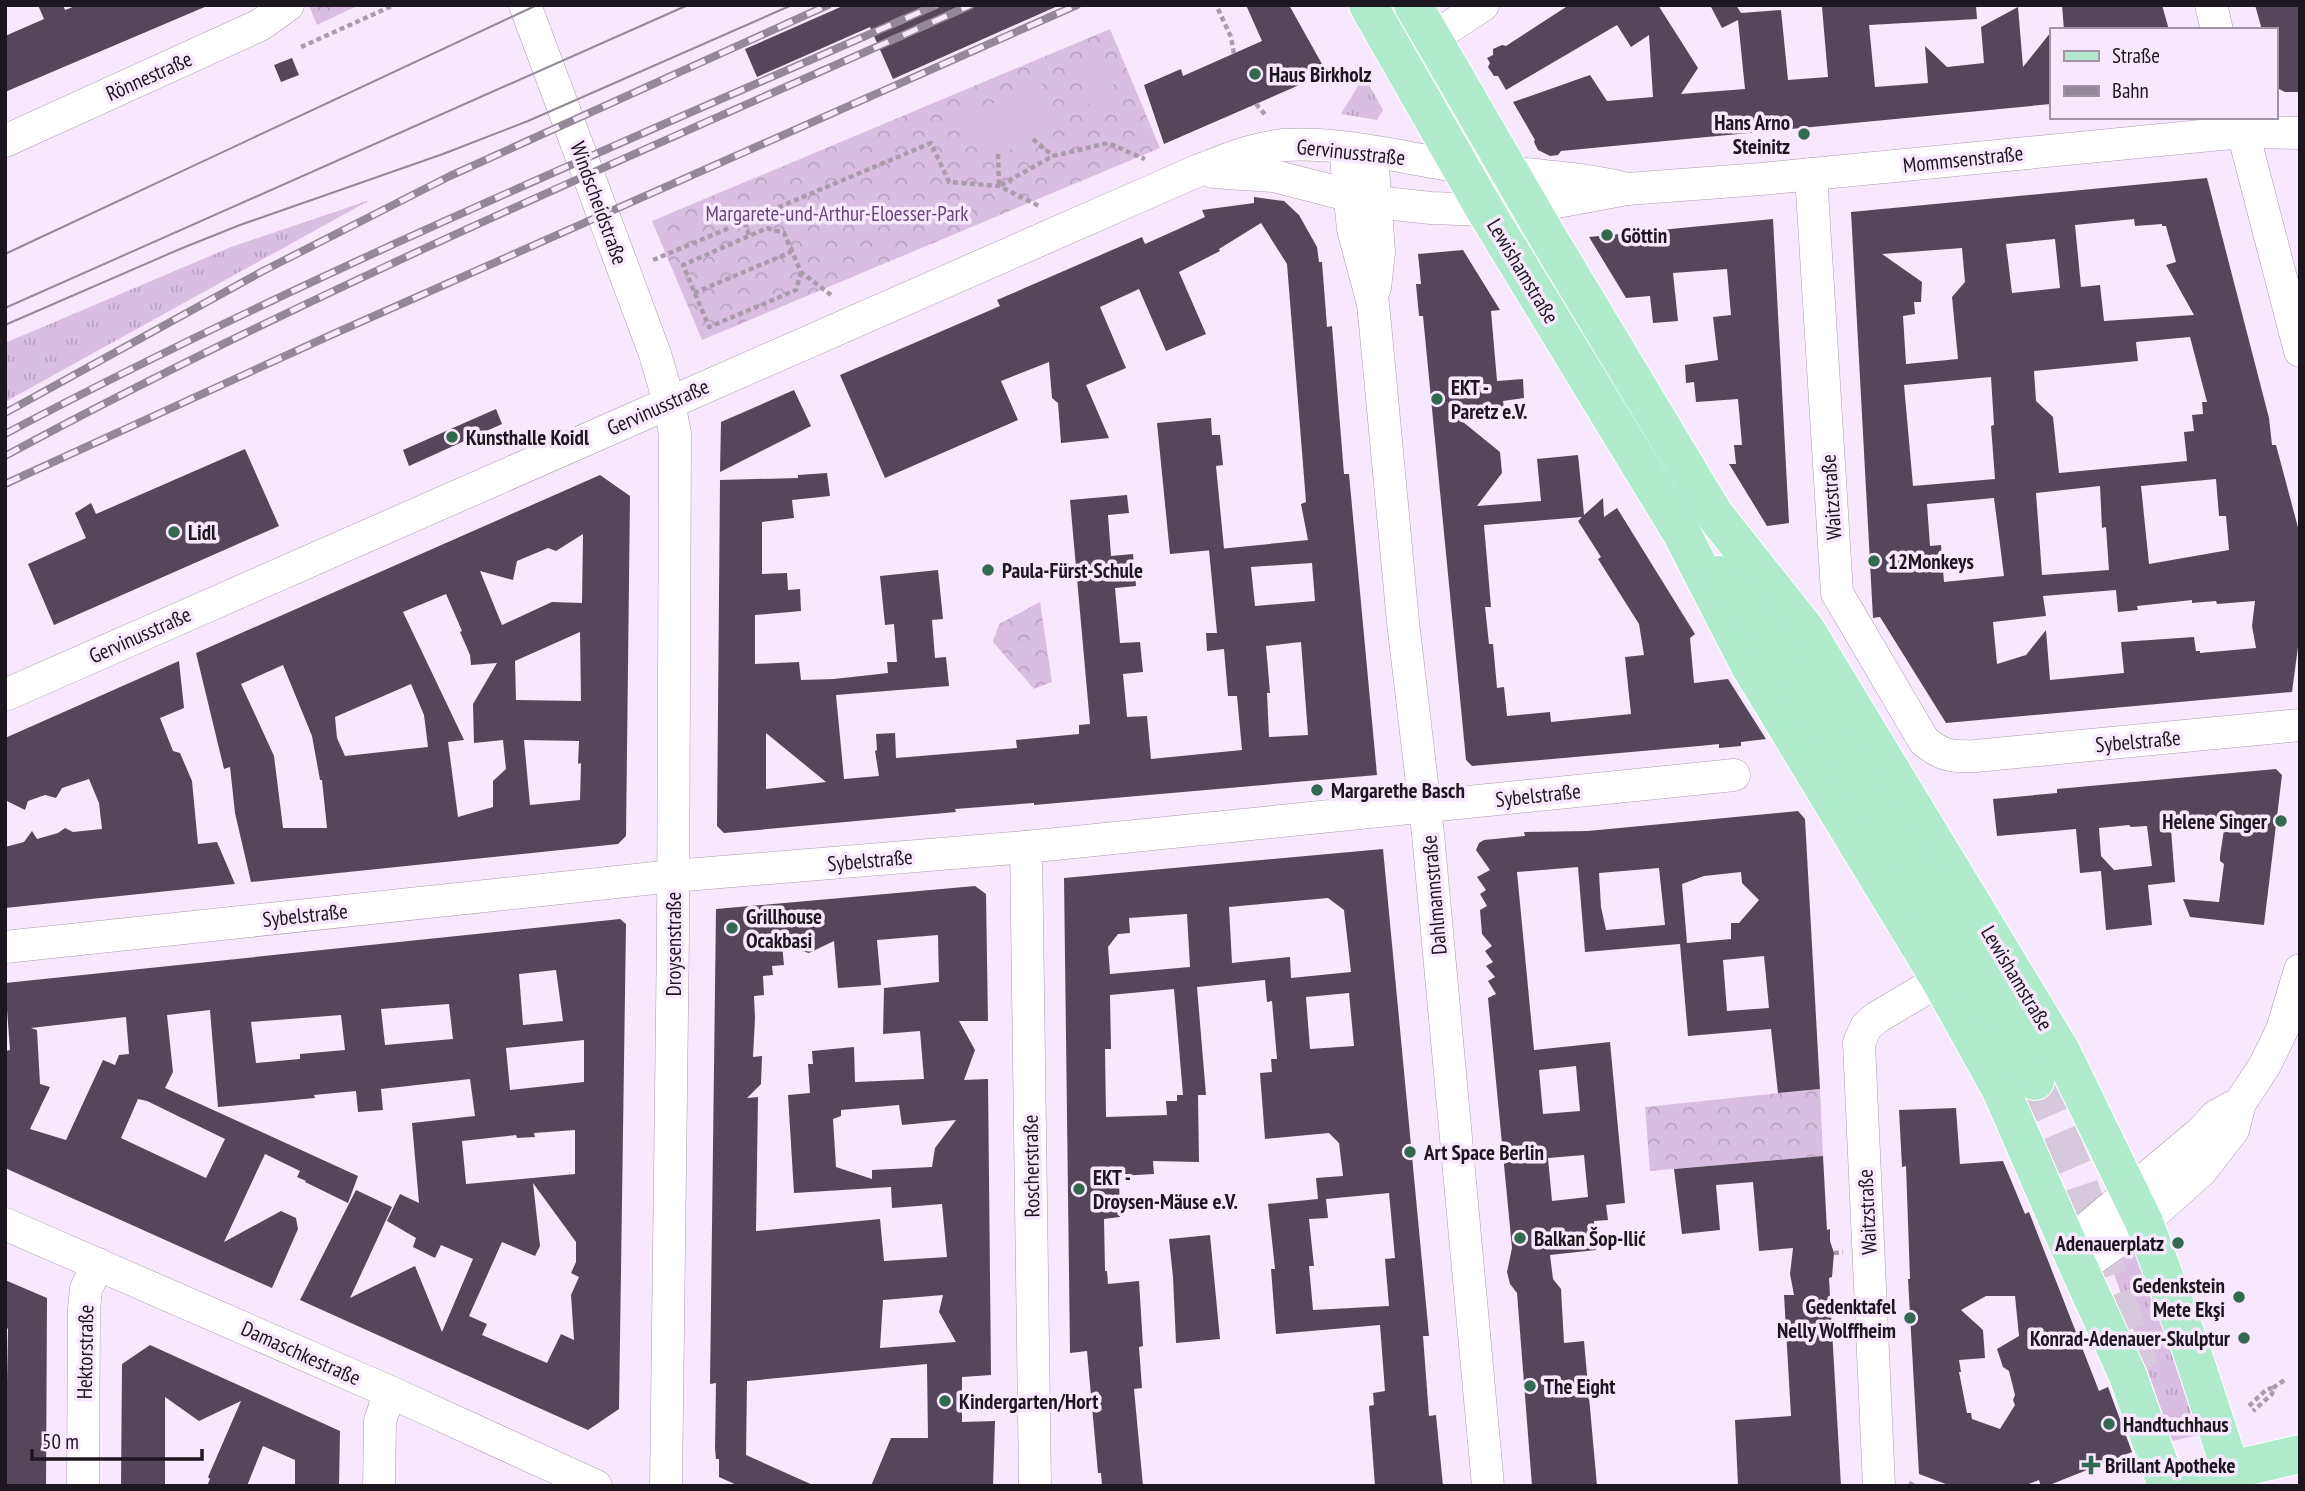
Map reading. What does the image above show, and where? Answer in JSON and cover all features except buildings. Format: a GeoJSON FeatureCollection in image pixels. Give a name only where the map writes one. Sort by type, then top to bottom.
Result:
{"type":"FeatureCollection","features":[{"type":"Feature","properties":{"kind":"main road","name":"Lewishamstraße"},"geometry":{"type":"LineString","coordinates":[[1368,5],[1485,210],[1682,534],[1756,675],[1940,980],[2001,1090],[2128,1376],[2167,1486]]}},
{"type":"Feature","properties":{"kind":"main road","name":"Lewishamstraße"},"geometry":{"type":"LineString","coordinates":[[1413,5],[1508,171],[1714,514],[1806,630],[2061,1051],[2137,1207],[2189,1343],[2233,1478]]}},
{"type":"Feature","properties":{"kind":"main road","name":"Lewishamstraße"},"geometry":{"type":"LineString","coordinates":[[1714,514],[1754,614]]}},
{"type":"Feature","properties":{"kind":"main road","name":"Lewishamstraße"},"geometry":{"type":"LineString","coordinates":[[1682,534],[1754,614],[1925,885],[2035,1081]]}},
{"type":"Feature","properties":{"kind":"main road"},"geometry":{"type":"LineString","coordinates":[[2192,1486],[2233,1478],[2300,1454]]}},
{"type":"Feature","properties":{"kind":"street","name":"Rönnestraße"},"geometry":{"type":"LineString","coordinates":[[5,141],[260,25],[289,5]]}},
{"type":"Feature","properties":{"kind":"street","name":"Windscheidstraße"},"geometry":{"type":"LineString","coordinates":[[525,5],[655,354],[669,402]]}},
{"type":"Feature","properties":{"kind":"street"},"geometry":{"type":"LineString","coordinates":[[1431,39],[1483,5]]}},
{"type":"Feature","properties":{"kind":"street"},"geometry":{"type":"LineString","coordinates":[[2210,5],[2216,28]]}},
{"type":"Feature","properties":{"kind":"street"},"geometry":{"type":"LineString","coordinates":[[2240,124],[2300,351]]}},
{"type":"Feature","properties":{"kind":"street","name":"Mommsenstraße"},"geometry":{"type":"LineString","coordinates":[[1485,210],[1530,207],[1626,189],[1811,174],[2240,124],[2300,133]]}},
{"type":"Feature","properties":{"kind":"street","name":"Gervinusstraße"},"geometry":{"type":"LineString","coordinates":[[5,695],[1197,171],[1258,149],[1282,145],[1320,145],[1461,167],[1508,171]]}},
{"type":"Feature","properties":{"kind":"street","name":"Dahlmannstraße"},"geometry":{"type":"LineString","coordinates":[[1359,151],[1362,200],[1357,249],[1373,304],[1425,806],[1488,1486]]}},
{"type":"Feature","properties":{"kind":"street","name":"Gervinusstraße"},"geometry":{"type":"LineString","coordinates":[[1197,171],[1274,176],[1362,200],[1431,208],[1485,210]]}},
{"type":"Feature","properties":{"kind":"street","name":"Mommsenstraße"},"geometry":{"type":"LineString","coordinates":[[1508,171],[1588,180],[1626,189]]}},
{"type":"Feature","properties":{"kind":"street","name":"Waitzstraße"},"geometry":{"type":"LineString","coordinates":[[1811,174],[1838,593],[1924,741],[1938,752],[1957,757],[1975,756]]}},
{"type":"Feature","properties":{"kind":"street","name":"Droysenstraße"},"geometry":{"type":"LineString","coordinates":[[666,1486],[675,434],[669,402]]}},
{"type":"Feature","properties":{"kind":"street","name":"Sybelstraße"},"geometry":{"type":"LineString","coordinates":[[1975,756],[2300,725]]}},
{"type":"Feature","properties":{"kind":"street","name":"Sybelstraße"},"geometry":{"type":"LineString","coordinates":[[5,947],[673,876],[1026,847],[1734,775]]}},
{"type":"Feature","properties":{"kind":"street","name":"Roscherstraße"},"geometry":{"type":"LineString","coordinates":[[1026,847],[1035,1486]]}},
{"type":"Feature","properties":{"kind":"street"},"geometry":{"type":"LineString","coordinates":[[2073,1257],[2137,1207],[2202,1170],[2233,1130],[2239,1103],[2265,1065],[2282,1030],[2300,970]]}},
{"type":"Feature","properties":{"kind":"street","name":"Waitzstraße"},"geometry":{"type":"LineString","coordinates":[[1894,1485],[1859,1042],[1866,1027],[1876,1018],[1940,980]]}},
{"type":"Feature","properties":{"kind":"street","name":"Damaschkestraße"},"geometry":{"type":"LineString","coordinates":[[5,1224],[390,1392],[596,1486]]}},
{"type":"Feature","properties":{"kind":"street","name":"Hektorstraße"},"geometry":{"type":"LineString","coordinates":[[83,1486],[84,1309],[86,1289],[98,1264]]}},
{"type":"Feature","properties":{"kind":"street"},"geometry":{"type":"LineString","coordinates":[[379,1486],[380,1420],[390,1392]]}},
{"type":"Feature","properties":{"kind":"path"},"geometry":{"type":"LineString","coordinates":[[301,47],[394,5]]}},
{"type":"Feature","properties":{"kind":"path"},"geometry":{"type":"LineString","coordinates":[[1218,9],[1231,37],[1234,54]]}},
{"type":"Feature","properties":{"kind":"path"},"geometry":{"type":"LineString","coordinates":[[1256,104],[1267,117]]}},
{"type":"Feature","properties":{"kind":"path"},"geometry":{"type":"LineString","coordinates":[[1032,139],[1053,156]]}},
{"type":"Feature","properties":{"kind":"path"},"geometry":{"type":"LineString","coordinates":[[653,260],[931,143],[949,182],[999,186],[1039,206]]}},
{"type":"Feature","properties":{"kind":"path"},"geometry":{"type":"LineString","coordinates":[[999,186],[1053,156],[1108,143],[1145,159]]}},
{"type":"Feature","properties":{"kind":"path"},"geometry":{"type":"LineString","coordinates":[[998,154],[999,186]]}},
{"type":"Feature","properties":{"kind":"path"},"geometry":{"type":"LineString","coordinates":[[745,222],[749,236]]}},
{"type":"Feature","properties":{"kind":"path"},"geometry":{"type":"LineString","coordinates":[[800,272],[796,290],[709,327],[682,265],[767,228],[784,233],[800,272],[831,295]]}},
{"type":"Feature","properties":{"kind":"path"},"geometry":{"type":"LineString","coordinates":[[694,293],[792,252]]}},
{"type":"Feature","properties":{"kind":"path"},"geometry":{"type":"LineString","coordinates":[[2249,1406],[2267,1389],[2286,1379]]}},
{"type":"Feature","properties":{"kind":"path"},"geometry":{"type":"LineString","coordinates":[[2253,1411],[2272,1394],[2273,1388]]}},
{"type":"Feature","properties":{"kind":"path"},"geometry":{"type":"LineString","coordinates":[[1894,1485],[1915,1486]]}},
{"type":"Feature","properties":{"kind":"green space"},"geometry":{"type":"Polygon","coordinates":[[[311,5],[359,5],[317,25],[311,5]]]}},
{"type":"Feature","properties":{"kind":"green space","name":"Margarete-und-Arthur-Eloesser-Park"},"geometry":{"type":"Polygon","coordinates":[[[1110,29],[1160,148],[702,340],[652,221],[1110,29]]]}},
{"type":"Feature","properties":{"kind":"green space"},"geometry":{"type":"Polygon","coordinates":[[[1083,65],[1119,72],[1102,110],[1093,114],[1074,69],[1083,65]]]}},
{"type":"Feature","properties":{"kind":"green space"},"geometry":{"type":"Polygon","coordinates":[[[1364,76],[1383,110],[1377,120],[1341,114],[1364,76]]]}},
{"type":"Feature","properties":{"kind":"green space"},"geometry":{"type":"Polygon","coordinates":[[[1041,83],[1060,128],[983,161],[963,116],[1041,83]]]}},
{"type":"Feature","properties":{"kind":"green space"},"geometry":{"type":"Polygon","coordinates":[[[370,200],[5,402],[5,343],[231,247],[370,200]]]}},
{"type":"Feature","properties":{"kind":"green space"},"geometry":{"type":"Polygon","coordinates":[[[1040,602],[1052,682],[1034,689],[993,642],[999,624],[1040,602]]]}},
{"type":"Feature","properties":{"kind":"green space"},"geometry":{"type":"Polygon","coordinates":[[[1820,1089],[1823,1156],[1650,1171],[1645,1107],[1820,1089]]]}},
{"type":"Feature","properties":{"kind":"green space"},"geometry":{"type":"Polygon","coordinates":[[[2133,1246],[2202,1434],[2172,1441],[2110,1262],[2133,1246]]]}},
{"type":"Feature","properties":{"kind":"tunnel"},"geometry":{"type":"LineString","coordinates":[[2035,1081],[2075,1173],[2140,1370]]}},
{"type":"Feature","properties":{"kind":"tram line"},"geometry":{"type":"LineString","coordinates":[[5,254],[537,5]]}},
{"type":"Feature","properties":{"kind":"tram line"},"geometry":{"type":"LineString","coordinates":[[5,308],[688,5]]}},
{"type":"Feature","properties":{"kind":"tram line"},"geometry":{"type":"LineString","coordinates":[[5,325],[240,225],[443,154],[528,121],[792,5]]}},
{"type":"Feature","properties":{"kind":"railway"},"geometry":{"type":"LineString","coordinates":[[5,413],[263,271],[450,176],[828,5]]}},
{"type":"Feature","properties":{"kind":"railway"},"geometry":{"type":"LineString","coordinates":[[5,434],[119,375],[350,264],[936,5]]}},
{"type":"Feature","properties":{"kind":"railway"},"geometry":{"type":"LineString","coordinates":[[5,456],[123,394],[363,277],[971,5]]}},
{"type":"Feature","properties":{"kind":"railway"},"geometry":{"type":"LineString","coordinates":[[5,484],[331,335],[1077,5]]}},
{"type":"Feature","properties":{"kind":"place","name":"Haus Birkholz"},"geometry":{"type":"Point","coordinates":[1255,74]}},
{"type":"Feature","properties":{"kind":"place","name":"Hans Arno Steinitz"},"geometry":{"type":"Point","coordinates":[1804,134]}},
{"type":"Feature","properties":{"kind":"place","name":"Göttin"},"geometry":{"type":"Point","coordinates":[1607,235]}},
{"type":"Feature","properties":{"kind":"place","name":"EKT - Paretz e.V."},"geometry":{"type":"Point","coordinates":[1437,399]}},
{"type":"Feature","properties":{"kind":"place","name":"Kunsthalle Koidl"},"geometry":{"type":"Point","coordinates":[452,437]}},
{"type":"Feature","properties":{"kind":"place","name":"Lidl"},"geometry":{"type":"Point","coordinates":[174,532]}},
{"type":"Feature","properties":{"kind":"place","name":"12Monkeys"},"geometry":{"type":"Point","coordinates":[1874,561]}},
{"type":"Feature","properties":{"kind":"place","name":"Paula-Fürst-Schule"},"geometry":{"type":"Point","coordinates":[988,570]}},
{"type":"Feature","properties":{"kind":"place","name":"Margarethe Basch"},"geometry":{"type":"Point","coordinates":[1317,790]}},
{"type":"Feature","properties":{"kind":"place","name":"Helene Singer"},"geometry":{"type":"Point","coordinates":[2281,821]}},
{"type":"Feature","properties":{"kind":"place","name":"Grillhouse Ocakbasi"},"geometry":{"type":"Point","coordinates":[732,928]}},
{"type":"Feature","properties":{"kind":"place","name":"Art Space Berlin"},"geometry":{"type":"Point","coordinates":[1410,1152]}},
{"type":"Feature","properties":{"kind":"place","name":"EKT - Droysen-Mäuse e.V."},"geometry":{"type":"Point","coordinates":[1079,1189]}},
{"type":"Feature","properties":{"kind":"place","name":"Balkan Šop-Ilić"},"geometry":{"type":"Point","coordinates":[1520,1238]}},
{"type":"Feature","properties":{"kind":"place","name":"Adenauerplatz"},"geometry":{"type":"Point","coordinates":[2178,1243]}},
{"type":"Feature","properties":{"kind":"place","name":"Gedenkstein Mete Ekşi"},"geometry":{"type":"Point","coordinates":[2239,1297]}},
{"type":"Feature","properties":{"kind":"place","name":"Gedenktafel Nelly Wolffheim"},"geometry":{"type":"Point","coordinates":[1910,1318]}},
{"type":"Feature","properties":{"kind":"place","name":"Konrad-Adenauer-Skulptur"},"geometry":{"type":"Point","coordinates":[2244,1338]}},
{"type":"Feature","properties":{"kind":"place","name":"The Eight"},"geometry":{"type":"Point","coordinates":[1530,1386]}},
{"type":"Feature","properties":{"kind":"place","name":"Kindergarten/Hort"},"geometry":{"type":"Point","coordinates":[945,1401]}},
{"type":"Feature","properties":{"kind":"place","name":"Handtuchhaus"},"geometry":{"type":"Point","coordinates":[2109,1424]}},
{"type":"Feature","properties":{"kind":"place","name":"Brillant Apotheke"},"geometry":{"type":"Point","coordinates":[2091,1465]}}]}
